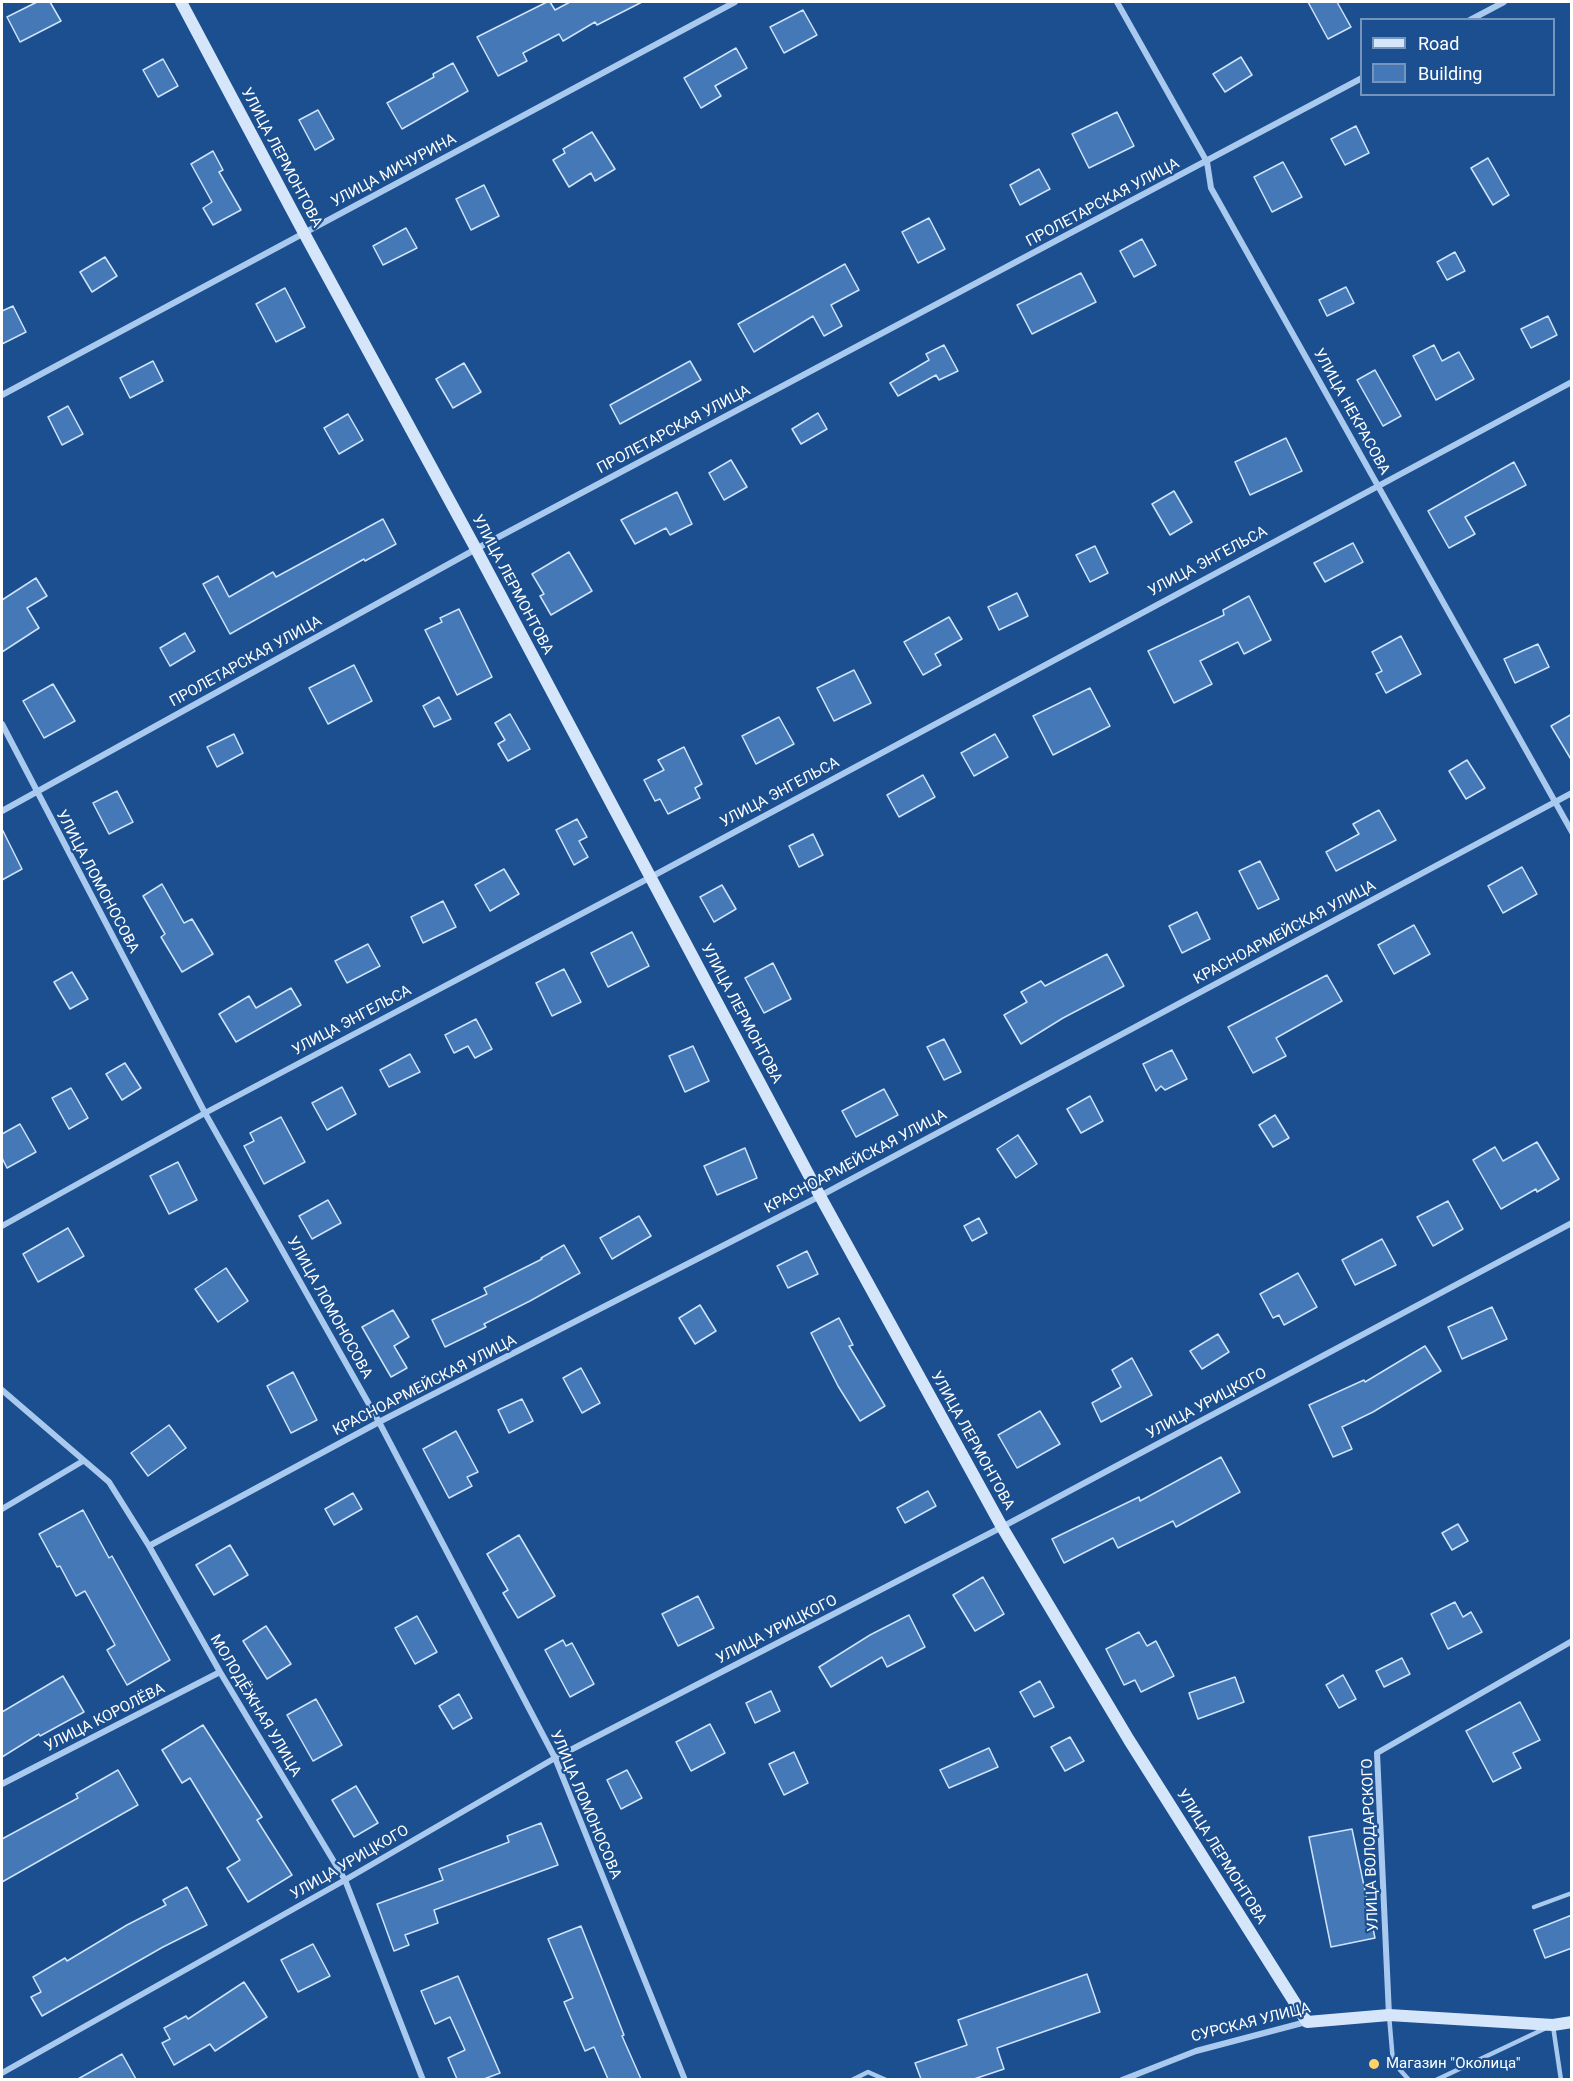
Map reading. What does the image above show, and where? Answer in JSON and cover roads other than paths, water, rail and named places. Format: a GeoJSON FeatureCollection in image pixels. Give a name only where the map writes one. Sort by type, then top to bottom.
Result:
{"type":"FeatureCollection","features":[{"type":"Feature","properties":{"kind":"street","name":"УЛИЦА ЛЕРМОНТОВА"},"geometry":{"type":"LineString","coordinates":[[181,2],[476,549],[820,1196],[1002,1527],[1129,1740],[1307,2022]]}},
{"type":"Feature","properties":{"kind":"street","name":"УЛИЦА МИЧУРИНА"},"geometry":{"type":"LineString","coordinates":[[2,395],[735,2]]}},
{"type":"Feature","properties":{"kind":"street","name":"УЛИЦА НЕКРАСОВА"},"geometry":{"type":"LineString","coordinates":[[1117,2],[1207,162],[1211,188],[1553,802],[1572,832]]}},
{"type":"Feature","properties":{"kind":"street"},"geometry":{"type":"LineString","coordinates":[[1474,18],[1504,2]]}},
{"type":"Feature","properties":{"kind":"street","name":"ПРОЛЕТАРСКАЯ УЛИЦА"},"geometry":{"type":"LineString","coordinates":[[2,812],[476,549],[1360,79]]}},
{"type":"Feature","properties":{"kind":"street","name":"УЛИЦА ЭНГЕЛЬСА"},"geometry":{"type":"LineString","coordinates":[[2,1226],[205,1113],[651,877],[1572,382]]}},
{"type":"Feature","properties":{"kind":"street","name":"УЛИЦА ЛОМОНОСОВА"},"geometry":{"type":"LineString","coordinates":[[2,724],[205,1113],[379,1422],[555,1758],[685,2079]]}},
{"type":"Feature","properties":{"kind":"street","name":"КРАСНОАРМЕЙСКАЯ УЛИЦА"},"geometry":{"type":"LineString","coordinates":[[148,1546],[379,1422],[820,1196],[1572,793]]}},
{"type":"Feature","properties":{"kind":"street","name":"УЛИЦА УРИЦКОГО"},"geometry":{"type":"LineString","coordinates":[[2,2073],[345,1880],[555,1758],[1002,1527],[1572,1223]]}},
{"type":"Feature","properties":{"kind":"street","name":"МОЛОДЁЖНАЯ УЛИЦА"},"geometry":{"type":"LineString","coordinates":[[2,1390],[109,1482],[345,1880],[423,2079]]}},
{"type":"Feature","properties":{"kind":"street"},"geometry":{"type":"LineString","coordinates":[[2,1509],[83,1461]]}},
{"type":"Feature","properties":{"kind":"street","name":"УЛИЦА ВОЛОДАРСКОГО"},"geometry":{"type":"LineString","coordinates":[[1389,2015],[1377,1753],[1572,1641]]}},
{"type":"Feature","properties":{"kind":"street","name":"УЛИЦА КОРОЛЁВА"},"geometry":{"type":"LineString","coordinates":[[2,1784],[220,1672]]}},
{"type":"Feature","properties":{"kind":"street","name":"СУРСКАЯ УЛИЦА"},"geometry":{"type":"LineString","coordinates":[[1122,2079],[1196,2051],[1307,2022],[1389,2015],[1553,2025],[1572,2022]]}},
{"type":"Feature","properties":{"kind":"lane"},"geometry":{"type":"LineString","coordinates":[[1534,1908],[1572,1893]]}},
{"type":"Feature","properties":{"kind":"lane"},"geometry":{"type":"LineString","coordinates":[[1389,2015],[1394,2062],[1409,2079]]}},
{"type":"Feature","properties":{"kind":"lane"},"geometry":{"type":"LineString","coordinates":[[1436,2079],[1553,2025],[1561,2079]]}},
{"type":"Feature","properties":{"kind":"lane"},"geometry":{"type":"LineString","coordinates":[[852,2079],[868,2072],[886,2079]]}},
{"type":"Feature","properties":{"kind":"place","name":"Магазин \"Околица\""},"geometry":{"type":"Point","coordinates":[1374,2064]}}]}
